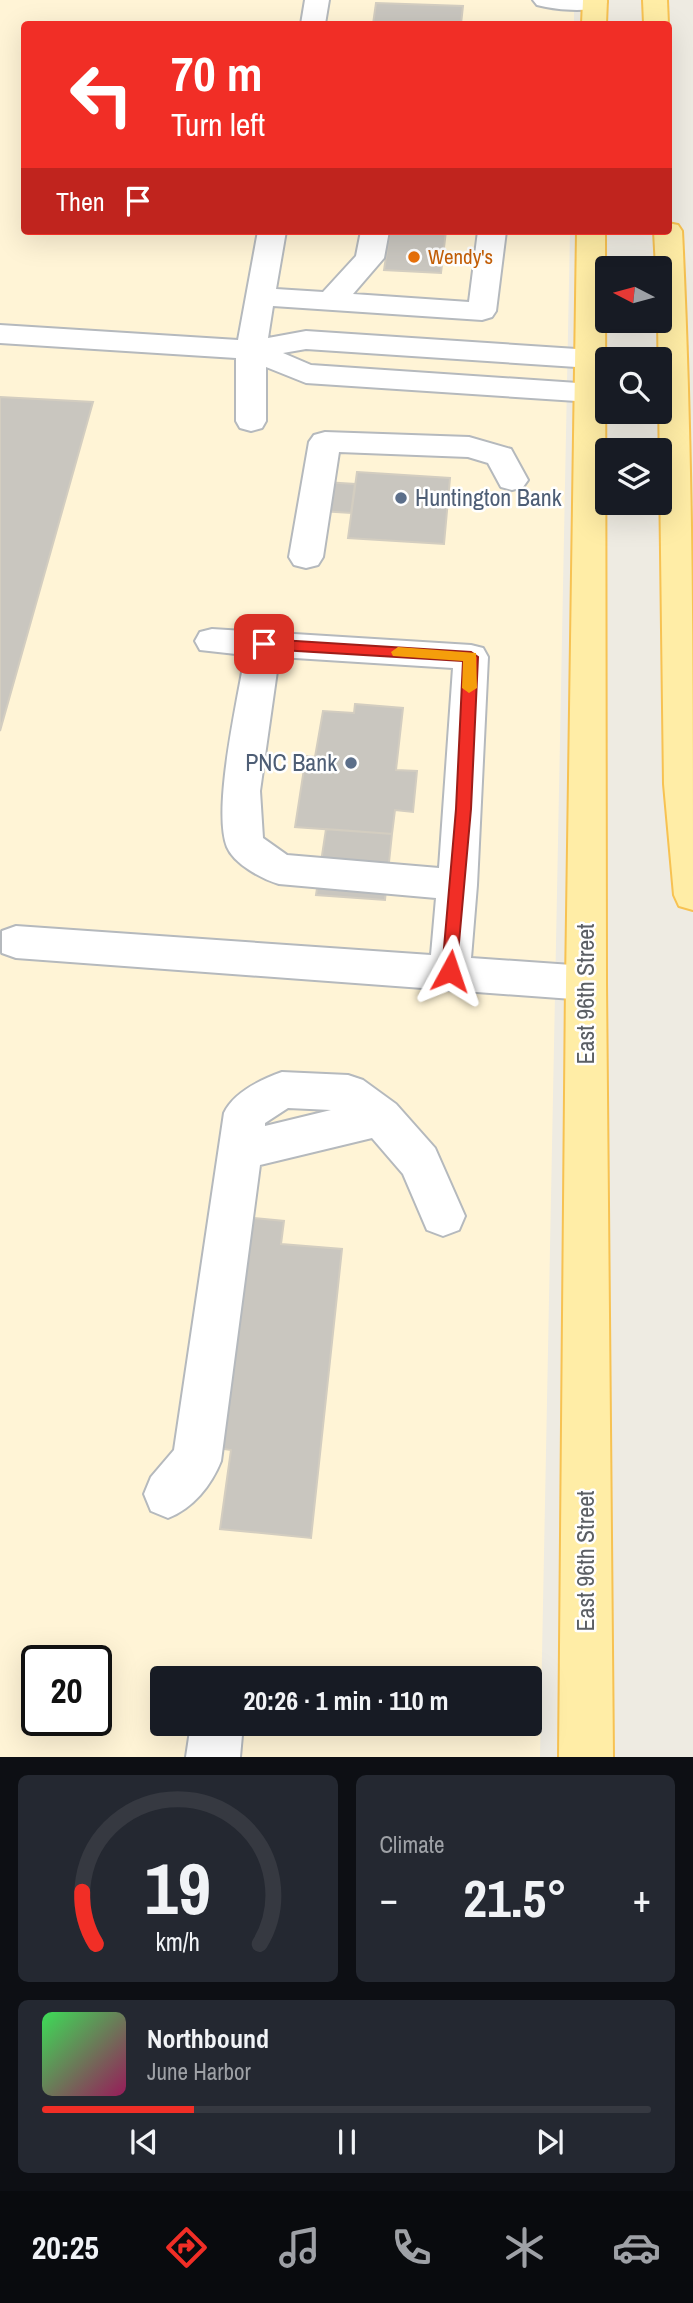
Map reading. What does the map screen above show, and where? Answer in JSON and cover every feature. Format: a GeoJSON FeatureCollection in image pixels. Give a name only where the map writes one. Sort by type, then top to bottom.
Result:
{"type":"FeatureCollection","features":[{"type":"Feature","properties":{"kind":"main road"},"geometry":{"type":"LineString","coordinates":[[655,0],[656,21]]}},
{"type":"Feature","properties":{"kind":"main road","name":"East 96th Street"},"geometry":{"type":"LineString","coordinates":[[591,235],[597,347]]}},
{"type":"Feature","properties":{"kind":"main road"},"geometry":{"type":"LineString","coordinates":[[668,235],[676,384],[685,832],[693,895]]}},
{"type":"Feature","properties":{"kind":"main road","name":"East 96th Street"},"geometry":{"type":"LineString","coordinates":[[586,1757],[586,983],[597,424]]}},
{"type":"Feature","properties":{"kind":"lane"},"geometry":{"type":"LineString","coordinates":[[314,21],[317,0]]}},
{"type":"Feature","properties":{"kind":"lane"},"geometry":{"type":"LineString","coordinates":[[545,0],[595,9]]}},
{"type":"Feature","properties":{"kind":"lane"},"geometry":{"type":"LineString","coordinates":[[251,421],[251,350],[271,235]]}},
{"type":"Feature","properties":{"kind":"lane"},"geometry":{"type":"LineString","coordinates":[[330,302],[370,258],[374,235]]}},
{"type":"Feature","properties":{"kind":"lane"},"geometry":{"type":"LineString","coordinates":[[260,297],[482,311],[492,235]]}},
{"type":"Feature","properties":{"kind":"lane"},"geometry":{"type":"LineString","coordinates":[[0,334],[251,350],[306,374],[595,376]]}},
{"type":"Feature","properties":{"kind":"lane"},"geometry":{"type":"LineString","coordinates":[[306,557],[325,442],[469,447],[500,456],[512,480]]}},
{"type":"Feature","properties":{"kind":"lane"},"geometry":{"type":"LineString","coordinates":[[212,641],[471,657],[458,885],[450,971]]}},
{"type":"Feature","properties":{"kind":"lane"},"geometry":{"type":"LineString","coordinates":[[264,644],[241,791],[245,845],[279,869],[458,885]]}},
{"type":"Feature","properties":{"kind":"lane"},"geometry":{"type":"LineString","coordinates":[[16,942],[450,971],[586,983]]}},
{"type":"Feature","properties":{"kind":"lane"},"geometry":{"type":"LineString","coordinates":[[168,1494],[197,1461],[240,1151],[381,1117],[420,1162],[443,1216]]}},
{"type":"Feature","properties":{"kind":"lane"},"geometry":{"type":"LineString","coordinates":[[213,1757],[216,1736]]}},
{"type":"Feature","properties":{"kind":"shaded area"},"geometry":{"type":"Polygon","coordinates":[[[0,0],[574,0],[574,21],[21,21],[21,235],[570,235],[542,1666],[150,1666],[150,1736],[540,1736],[540,1757],[0,1757],[0,0]]]}},
{"type":"Feature","properties":{"kind":"building"},"geometry":{"type":"Polygon","coordinates":[[[376,3],[463,6],[461,21],[373,21],[376,3]]]}},
{"type":"Feature","properties":{"kind":"building","name":"Wendy's"},"geometry":{"type":"Polygon","coordinates":[[[389,235],[446,235],[441,273],[384,270],[389,235]]]}},
{"type":"Feature","properties":{"kind":"building"},"geometry":{"type":"Polygon","coordinates":[[[0,397],[93,402],[0,731],[0,397]]]}},
{"type":"Feature","properties":{"kind":"building","name":"Huntington Bank"},"geometry":{"type":"Polygon","coordinates":[[[357,472],[450,478],[444,544],[348,538],[357,472]]]}},
{"type":"Feature","properties":{"kind":"building"},"geometry":{"type":"Polygon","coordinates":[[[309,481],[355,484],[351,513],[305,510],[309,481]]]}},
{"type":"Feature","properties":{"kind":"building","name":"PNC Bank"},"geometry":{"type":"Polygon","coordinates":[[[355,704],[403,708],[396,770],[417,771],[413,812],[395,810],[392,834],[295,827],[306,756],[315,757],[323,711],[354,713],[355,704]]]}},
{"type":"Feature","properties":{"kind":"building"},"geometry":{"type":"Polygon","coordinates":[[[326,829],[392,834],[385,900],[316,895],[326,829]]]}},
{"type":"Feature","properties":{"kind":"building"},"geometry":{"type":"Polygon","coordinates":[[[243,1217],[284,1221],[281,1244],[342,1249],[311,1538],[220,1529],[231,1450],[210,1447],[243,1217]]]}},
{"type":"Feature","properties":{"kind":"slow traffic"},"geometry":{"type":"LineString","coordinates":[[398,652],[471,657],[469,688]]}},
{"type":"Feature","properties":{"kind":"place","name":"Wendy's"},"geometry":{"type":"Point","coordinates":[414,257]}},
{"type":"Feature","properties":{"kind":"place","name":"Huntington Bank"},"geometry":{"type":"Point","coordinates":[401,498]}},
{"type":"Feature","properties":{"kind":"place","name":"PNC Bank"},"geometry":{"type":"Point","coordinates":[351,763]}},
{"type":"Feature","properties":{"kind":"route"},"geometry":{"type":"LineString","coordinates":[[264,644],[471,657],[463,809],[450,971]]}}]}
